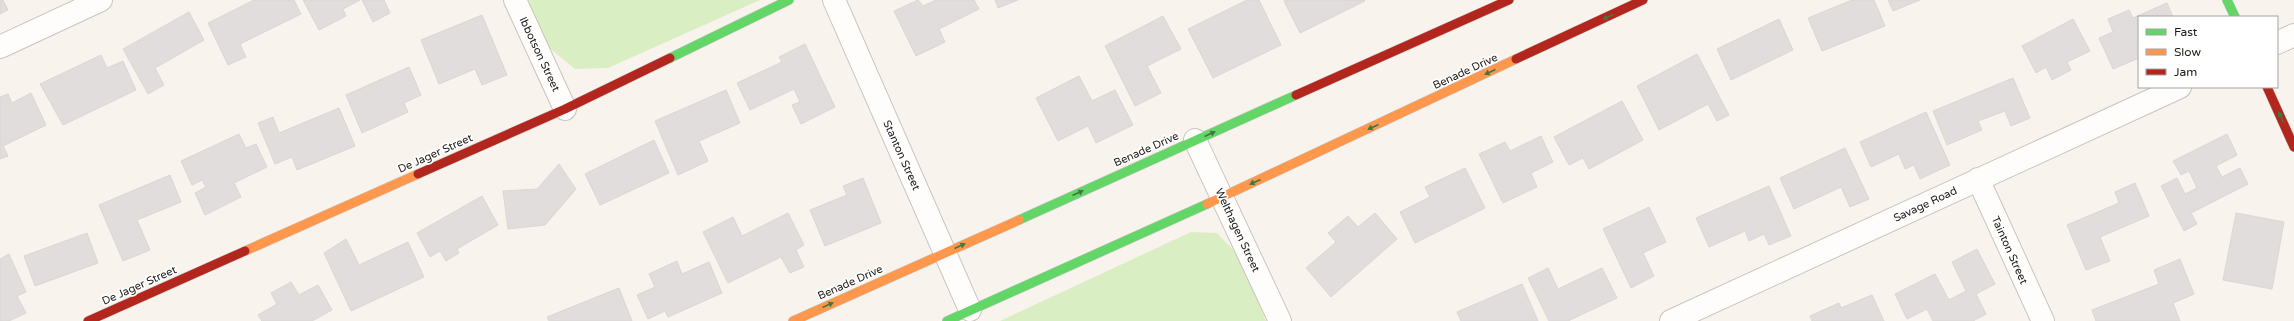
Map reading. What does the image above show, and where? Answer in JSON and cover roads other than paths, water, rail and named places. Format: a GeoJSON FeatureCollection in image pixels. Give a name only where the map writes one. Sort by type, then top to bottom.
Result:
{"type":"FeatureCollection","features":[{"type":"Feature","properties":{"kind":"street"},"geometry":{"type":"LineString","coordinates":[[0,47],[101,0]]}},
{"type":"Feature","properties":{"kind":"street","name":"Ibbotson Street"},"geometry":{"type":"LineString","coordinates":[[515,0],[564,108]]}},
{"type":"Feature","properties":{"kind":"street","name":"De Jager Street"},"geometry":{"type":"LineString","coordinates":[[88,321],[564,108],[789,0]]}},
{"type":"Feature","properties":{"kind":"street","name":"Stanton Street"},"geometry":{"type":"LineString","coordinates":[[834,0],[970,310]]}},
{"type":"Feature","properties":{"kind":"street","name":"Benade Drive"},"geometry":{"type":"LineString","coordinates":[[793,321],[1509,0]]}},
{"type":"Feature","properties":{"kind":"street","name":"Benade Drive"},"geometry":{"type":"LineString","coordinates":[[946,321],[1223,197],[1643,0]]}},
{"type":"Feature","properties":{"kind":"street"},"geometry":{"type":"LineString","coordinates":[[2227,0],[2235,16]]}},
{"type":"Feature","properties":{"kind":"street"},"geometry":{"type":"LineString","coordinates":[[2278,43],[2294,35]]}},
{"type":"Feature","properties":{"kind":"street","name":"Savage Road"},"geometry":{"type":"LineString","coordinates":[[1671,321],[2178,88]]}},
{"type":"Feature","properties":{"kind":"street"},"geometry":{"type":"LineString","coordinates":[[2267,88],[2294,147]]}},
{"type":"Feature","properties":{"kind":"street","name":"Welthagen Street"},"geometry":{"type":"LineString","coordinates":[[1195,140],[1280,321]]}},
{"type":"Feature","properties":{"kind":"street","name":"Tainton Street"},"geometry":{"type":"LineString","coordinates":[[1978,179],[2043,321]]}}]}
